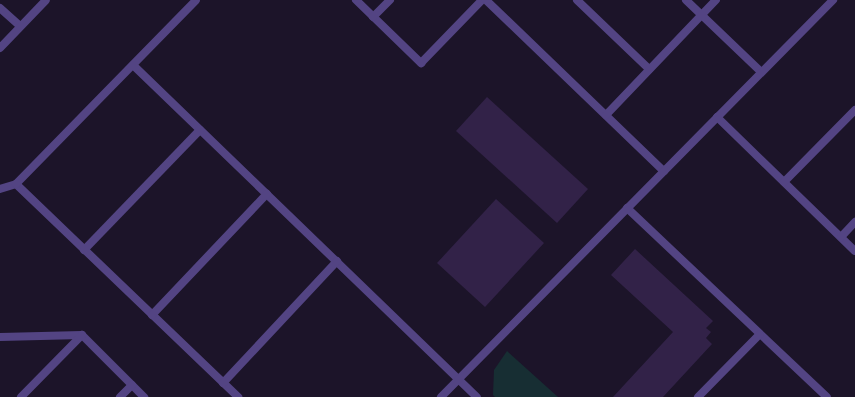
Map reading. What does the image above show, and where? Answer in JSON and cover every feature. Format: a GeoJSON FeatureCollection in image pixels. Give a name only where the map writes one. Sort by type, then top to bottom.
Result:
{"type":"FeatureCollection","features":[{"type":"Feature","properties":{"kind":"street"},"geometry":{"type":"LineString","coordinates":[[0,48],[46,0]]}},
{"type":"Feature","properties":{"kind":"street"},"geometry":{"type":"LineString","coordinates":[[0,189],[16,184],[196,0]]}},
{"type":"Feature","properties":{"kind":"street"},"geometry":{"type":"LineString","coordinates":[[356,0],[421,63],[482,0]]}},
{"type":"Feature","properties":{"kind":"street"},"geometry":{"type":"LineString","coordinates":[[373,17],[390,0]]}},
{"type":"Feature","properties":{"kind":"street"},"geometry":{"type":"LineString","coordinates":[[486,0],[664,171]]}},
{"type":"Feature","properties":{"kind":"street"},"geometry":{"type":"LineString","coordinates":[[577,0],[650,69]]}},
{"type":"Feature","properties":{"kind":"street"},"geometry":{"type":"LineString","coordinates":[[686,0],[761,72]]}},
{"type":"Feature","properties":{"kind":"street"},"geometry":{"type":"LineString","coordinates":[[606,115],[716,0]]}},
{"type":"Feature","properties":{"kind":"street"},"geometry":{"type":"LineString","coordinates":[[441,397],[833,0]]}},
{"type":"Feature","properties":{"kind":"street"},"geometry":{"type":"LineString","coordinates":[[0,8],[20,26]]}},
{"type":"Feature","properties":{"kind":"street"},"geometry":{"type":"LineString","coordinates":[[133,65],[477,397]]}},
{"type":"Feature","properties":{"kind":"street"},"geometry":{"type":"LineString","coordinates":[[784,182],[855,110]]}},
{"type":"Feature","properties":{"kind":"street"},"geometry":{"type":"LineString","coordinates":[[717,117],[855,250]]}},
{"type":"Feature","properties":{"kind":"street"},"geometry":{"type":"LineString","coordinates":[[84,250],[200,130]]}},
{"type":"Feature","properties":{"kind":"street"},"geometry":{"type":"LineString","coordinates":[[16,184],[238,397]]}},
{"type":"Feature","properties":{"kind":"street"},"geometry":{"type":"LineString","coordinates":[[152,315],[267,194]]}},
{"type":"Feature","properties":{"kind":"street"},"geometry":{"type":"LineString","coordinates":[[627,208],[827,397]]}},
{"type":"Feature","properties":{"kind":"street"},"geometry":{"type":"LineString","coordinates":[[841,237],[855,222]]}},
{"type":"Feature","properties":{"kind":"street"},"geometry":{"type":"LineString","coordinates":[[223,383],[337,261]]}},
{"type":"Feature","properties":{"kind":"street"},"geometry":{"type":"LineString","coordinates":[[698,397],[760,334]]}},
{"type":"Feature","properties":{"kind":"street"},"geometry":{"type":"LineString","coordinates":[[21,397],[82,335]]}},
{"type":"Feature","properties":{"kind":"street"},"geometry":{"type":"LineString","coordinates":[[0,337],[82,335],[144,397]]}},
{"type":"Feature","properties":{"kind":"street"},"geometry":{"type":"LineString","coordinates":[[120,397],[132,385]]}},
{"type":"Feature","properties":{"kind":"green space"},"geometry":{"type":"Polygon","coordinates":[[[507,351],[558,397],[495,397],[493,395],[494,370],[507,351]]]}},
{"type":"Feature","properties":{"kind":"building"},"geometry":{"type":"Polygon","coordinates":[[[487,97],[588,189],[557,223],[456,131],[487,97]]]}},
{"type":"Feature","properties":{"kind":"building"},"geometry":{"type":"Polygon","coordinates":[[[496,199],[544,243],[485,307],[437,263],[496,199]]]}},
{"type":"Feature","properties":{"kind":"building"},"geometry":{"type":"Polygon","coordinates":[[[635,249],[713,321],[706,328],[711,332],[706,338],[712,344],[663,397],[613,397],[673,332],[611,275],[635,249]]]}}]}
